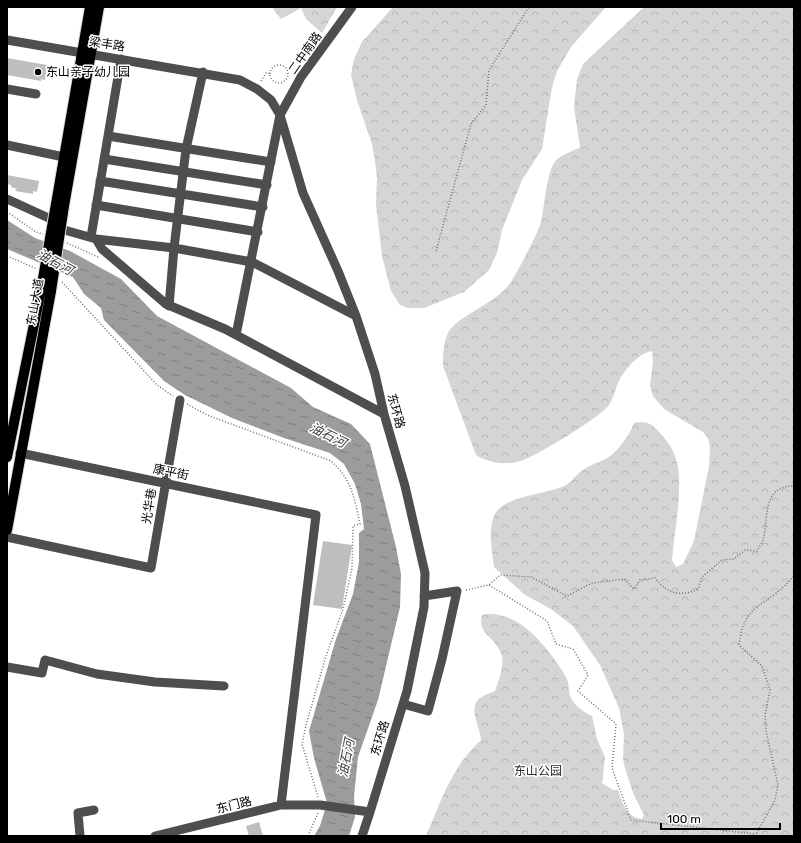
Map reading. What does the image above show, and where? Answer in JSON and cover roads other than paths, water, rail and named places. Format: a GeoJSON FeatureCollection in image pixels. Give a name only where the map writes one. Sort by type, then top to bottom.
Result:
{"type":"FeatureCollection","features":[{"type":"Feature","properties":{"kind":"main road","name":"东山大道"},"geometry":{"type":"LineString","coordinates":[[7,530],[9,505],[20,453],[46,290],[44,272],[53,220],[60,205],[87,53],[90,7]]}},
{"type":"Feature","properties":{"kind":"main road","name":"东山大道"},"geometry":{"type":"LineString","coordinates":[[7,457],[61,229],[60,205],[64,157],[87,53],[99,7]]}},
{"type":"Feature","properties":{"kind":"street","name":"二中南路"},"geometry":{"type":"LineString","coordinates":[[236,335],[272,162],[280,115],[301,77],[352,7]]}},
{"type":"Feature","properties":{"kind":"street","name":"梁丰路"},"geometry":{"type":"LineString","coordinates":[[7,40],[203,72]]}},
{"type":"Feature","properties":{"kind":"street"},"geometry":{"type":"LineString","coordinates":[[121,59],[96,205],[93,238],[102,249],[169,306],[236,335],[384,414]]}},
{"type":"Feature","properties":{"kind":"street","name":"东环路"},"geometry":{"type":"LineString","coordinates":[[203,72],[240,80],[271,100],[280,115],[303,194],[338,271],[356,316],[375,374],[384,414],[405,486],[420,547],[425,573],[424,607],[403,704],[366,812],[362,836]]}},
{"type":"Feature","properties":{"kind":"street"},"geometry":{"type":"LineString","coordinates":[[169,306],[174,248],[186,148],[203,72]]}},
{"type":"Feature","properties":{"kind":"street"},"geometry":{"type":"LineString","coordinates":[[7,89],[36,94]]}},
{"type":"Feature","properties":{"kind":"street"},"geometry":{"type":"LineString","coordinates":[[108,136],[272,162]]}},
{"type":"Feature","properties":{"kind":"street"},"geometry":{"type":"LineString","coordinates":[[7,145],[64,157]]}},
{"type":"Feature","properties":{"kind":"street"},"geometry":{"type":"LineString","coordinates":[[104,159],[267,186]]}},
{"type":"Feature","properties":{"kind":"street"},"geometry":{"type":"LineString","coordinates":[[100,181],[263,207]]}},
{"type":"Feature","properties":{"kind":"street"},"geometry":{"type":"LineString","coordinates":[[7,199],[53,220]]}},
{"type":"Feature","properties":{"kind":"street"},"geometry":{"type":"LineString","coordinates":[[96,205],[258,232]]}},
{"type":"Feature","properties":{"kind":"street"},"geometry":{"type":"LineString","coordinates":[[61,229],[93,238],[174,248],[252,262],[356,316]]}},
{"type":"Feature","properties":{"kind":"street","name":"光华巷"},"geometry":{"type":"LineString","coordinates":[[7,537],[151,568],[180,400]]}},
{"type":"Feature","properties":{"kind":"street","name":"康平街"},"geometry":{"type":"LineString","coordinates":[[20,453],[316,515],[281,805]]}},
{"type":"Feature","properties":{"kind":"street"},"geometry":{"type":"LineString","coordinates":[[403,704],[428,711],[442,660],[457,591],[424,596]]}},
{"type":"Feature","properties":{"kind":"street"},"geometry":{"type":"LineString","coordinates":[[7,667],[42,673],[45,660],[104,675],[155,682],[224,686]]}},
{"type":"Feature","properties":{"kind":"street","name":"东门路"},"geometry":{"type":"LineString","coordinates":[[155,836],[281,805],[320,807],[366,812]]}},
{"type":"Feature","properties":{"kind":"street"},"geometry":{"type":"LineString","coordinates":[[80,836],[78,813],[94,810]]}},
{"type":"Feature","properties":{"kind":"water","name":"油石河"},"geometry":{"type":"Polygon","coordinates":[[[7,220],[35,238],[70,251],[121,279],[157,316],[291,388],[313,407],[351,424],[370,444],[396,547],[401,574],[400,607],[378,700],[358,757],[354,796],[355,817],[349,836],[314,836],[320,826],[327,803],[314,758],[309,731],[336,639],[353,594],[359,562],[359,533],[364,529],[361,504],[355,484],[344,464],[330,453],[284,438],[232,418],[185,395],[164,381],[104,320],[101,308],[84,294],[73,277],[7,249],[7,220]]]}},
{"type":"Feature","properties":{"kind":"place","name":"东山亲子幼儿园"},"geometry":{"type":"Point","coordinates":[38,72]}},
{"type":"Feature","properties":{"kind":"park label","name":"东山公园"},"geometry":{"type":"Point","coordinates":[538,771]}}]}
